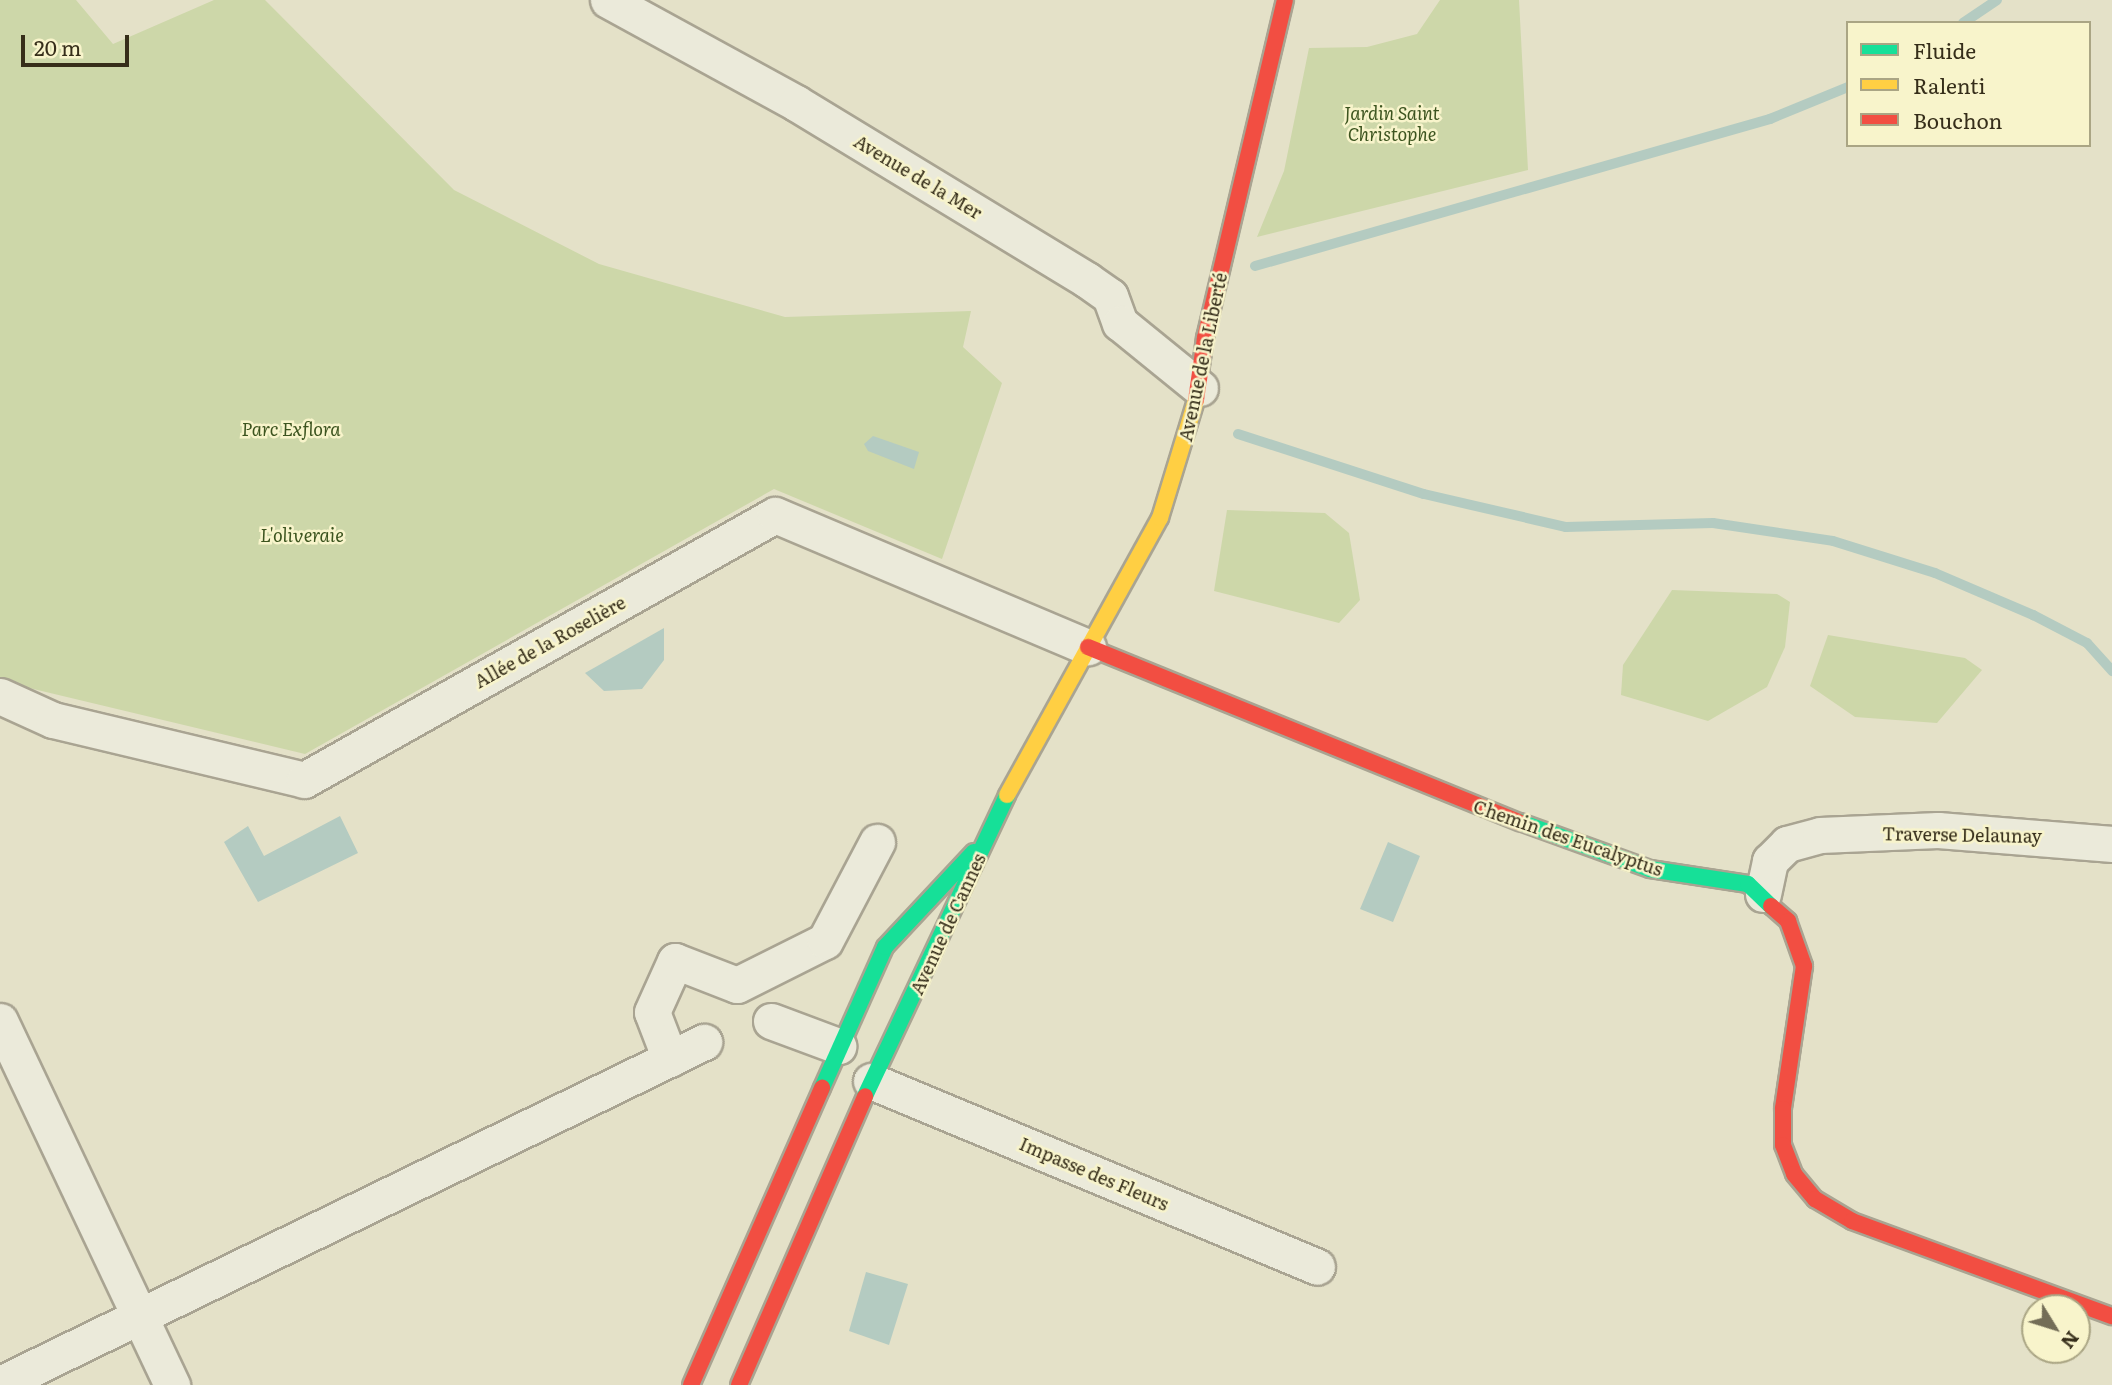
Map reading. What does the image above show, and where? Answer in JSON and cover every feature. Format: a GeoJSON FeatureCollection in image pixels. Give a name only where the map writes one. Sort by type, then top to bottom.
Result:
{"type":"FeatureCollection","features":[{"type":"Feature","properties":{"kind":"main road","name":"Avenue de la Liberté"},"geometry":{"type":"LineString","coordinates":[[986,842],[1038,729],[1088,647],[1160,518],[1200,388],[1205,338],[1285,0]]}},
{"type":"Feature","properties":{"kind":"main road","name":"Chemin des Eucalyptus"},"geometry":{"type":"LineString","coordinates":[[1088,647],[1433,792],[1650,869],[1748,884],[1763,894],[1794,930],[1804,967],[1783,1109],[1783,1145],[1794,1174],[1815,1199],[1852,1221],[2112,1316]]}},
{"type":"Feature","properties":{"kind":"main road","name":"Avenue de Cannes"},"geometry":{"type":"LineString","coordinates":[[691,1385],[838,1046],[885,947],[941,881],[986,842]]}},
{"type":"Feature","properties":{"kind":"main road","name":"Avenue de Cannes"},"geometry":{"type":"LineString","coordinates":[[739,1385],[871,1082],[986,842]]}},
{"type":"Feature","properties":{"kind":"street","name":"Avenue de la Mer"},"geometry":{"type":"LineString","coordinates":[[608,0],[796,103],[1110,296],[1120,323],[1200,388]]}},
{"type":"Feature","properties":{"kind":"street","name":"Allée de la Roselière"},"geometry":{"type":"LineString","coordinates":[[0,696],[53,720],[304,780],[775,515],[1088,647]]}},
{"type":"Feature","properties":{"kind":"street","name":"Traverse Delaunay"},"geometry":{"type":"LineString","coordinates":[[1763,894],[1770,861],[1787,844],[1819,835],[1938,830],[2112,844]]}},
{"type":"Feature","properties":{"kind":"street"},"geometry":{"type":"LineString","coordinates":[[670,1059],[652,1012],[675,961],[737,985],[825,942],[877,842]]}},
{"type":"Feature","properties":{"kind":"street"},"geometry":{"type":"LineString","coordinates":[[0,1021],[172,1385]]}},
{"type":"Feature","properties":{"kind":"street"},"geometry":{"type":"LineString","coordinates":[[771,1021],[838,1046]]}},
{"type":"Feature","properties":{"kind":"street"},"geometry":{"type":"LineString","coordinates":[[0,1384],[704,1042]]}},
{"type":"Feature","properties":{"kind":"street","name":"Impasse des Fleurs"},"geometry":{"type":"LineString","coordinates":[[871,1082],[1317,1267]]}},
{"type":"Feature","properties":{"kind":"green space","name":"Parc Exflora"},"geometry":{"type":"Polygon","coordinates":[[[0,0],[76,0],[113,44],[214,0],[265,0],[454,190],[599,264],[785,317],[971,311],[963,347],[1002,383],[942,559],[774,489],[305,754],[0,681],[0,0]]]}},
{"type":"Feature","properties":{"kind":"green space","name":"Jardin Saint Christophe"},"geometry":{"type":"Polygon","coordinates":[[[1440,0],[1519,0],[1528,170],[1257,237],[1284,171],[1309,48],[1367,47],[1417,34],[1440,0]]]}},
{"type":"Feature","properties":{"kind":"green space"},"geometry":{"type":"Polygon","coordinates":[[[1227,510],[1325,513],[1349,533],[1360,600],[1339,623],[1214,591],[1227,510]]]}},
{"type":"Feature","properties":{"kind":"green space"},"geometry":{"type":"Polygon","coordinates":[[[1672,590],[1777,594],[1790,602],[1785,647],[1767,687],[1708,721],[1621,695],[1623,665],[1672,590]]]}},
{"type":"Feature","properties":{"kind":"green space"},"geometry":{"type":"Polygon","coordinates":[[[1828,635],[1965,658],[1982,670],[1937,723],[1855,717],[1810,686],[1828,635]]]}},
{"type":"Feature","properties":{"kind":"shaded area"},"geometry":{"type":"Polygon","coordinates":[[[873,436],[919,452],[914,469],[868,451],[864,444],[873,436]]]}},
{"type":"Feature","properties":{"kind":"shaded area"},"geometry":{"type":"Polygon","coordinates":[[[664,628],[664,660],[642,689],[604,691],[585,673],[664,628]]]}},
{"type":"Feature","properties":{"kind":"shaded area"},"geometry":{"type":"Polygon","coordinates":[[[340,816],[358,853],[258,902],[224,842],[248,826],[264,856],[340,816]]]}},
{"type":"Feature","properties":{"kind":"shaded area"},"geometry":{"type":"Polygon","coordinates":[[[1388,842],[1420,856],[1393,922],[1360,909],[1388,842]]]}},
{"type":"Feature","properties":{"kind":"shaded area"},"geometry":{"type":"Polygon","coordinates":[[[866,1272],[908,1284],[889,1345],[849,1331],[866,1272]]]}},
{"type":"Feature","properties":{"kind":"waterway"},"geometry":{"type":"LineString","coordinates":[[1966,21],[1997,0]]}},
{"type":"Feature","properties":{"kind":"waterway"},"geometry":{"type":"LineString","coordinates":[[1255,266],[1770,119],[1846,88]]}},
{"type":"Feature","properties":{"kind":"waterway"},"geometry":{"type":"LineString","coordinates":[[1238,434],[1424,494],[1566,527],[1713,523],[1833,541],[1935,573],[2033,615],[2087,643],[2112,671]]}},
{"type":"Feature","properties":{"kind":"traffic: fast"},"geometry":{"type":"LineString","coordinates":[[865,1096],[1007,795]]}},
{"type":"Feature","properties":{"kind":"traffic: fast"},"geometry":{"type":"LineString","coordinates":[[1520,822],[1650,869],[1748,884],[1771,906]]}},
{"type":"Feature","properties":{"kind":"traffic: fast"},"geometry":{"type":"LineString","coordinates":[[822,1088],[885,947],[974,852]]}},
{"type":"Feature","properties":{"kind":"traffic: slow"},"geometry":{"type":"LineString","coordinates":[[1007,795],[1160,518],[1196,400]]}},
{"type":"Feature","properties":{"kind":"traffic: jam"},"geometry":{"type":"LineString","coordinates":[[1196,400],[1205,338],[1285,0]]}},
{"type":"Feature","properties":{"kind":"traffic: jam"},"geometry":{"type":"LineString","coordinates":[[1088,647],[1520,822]]}},
{"type":"Feature","properties":{"kind":"traffic: jam"},"geometry":{"type":"LineString","coordinates":[[1771,906],[1788,921],[1804,966],[1783,1109],[1783,1145],[1794,1174],[1815,1199],[1852,1221],[2112,1316]]}},
{"type":"Feature","properties":{"kind":"traffic: jam"},"geometry":{"type":"LineString","coordinates":[[691,1385],[822,1088]]}},
{"type":"Feature","properties":{"kind":"traffic: jam"},"geometry":{"type":"LineString","coordinates":[[739,1385],[865,1096]]}},
{"type":"Feature","properties":{"kind":"park label","name":"L'oliveraie"},"geometry":{"type":"Point","coordinates":[302,535]}}]}
